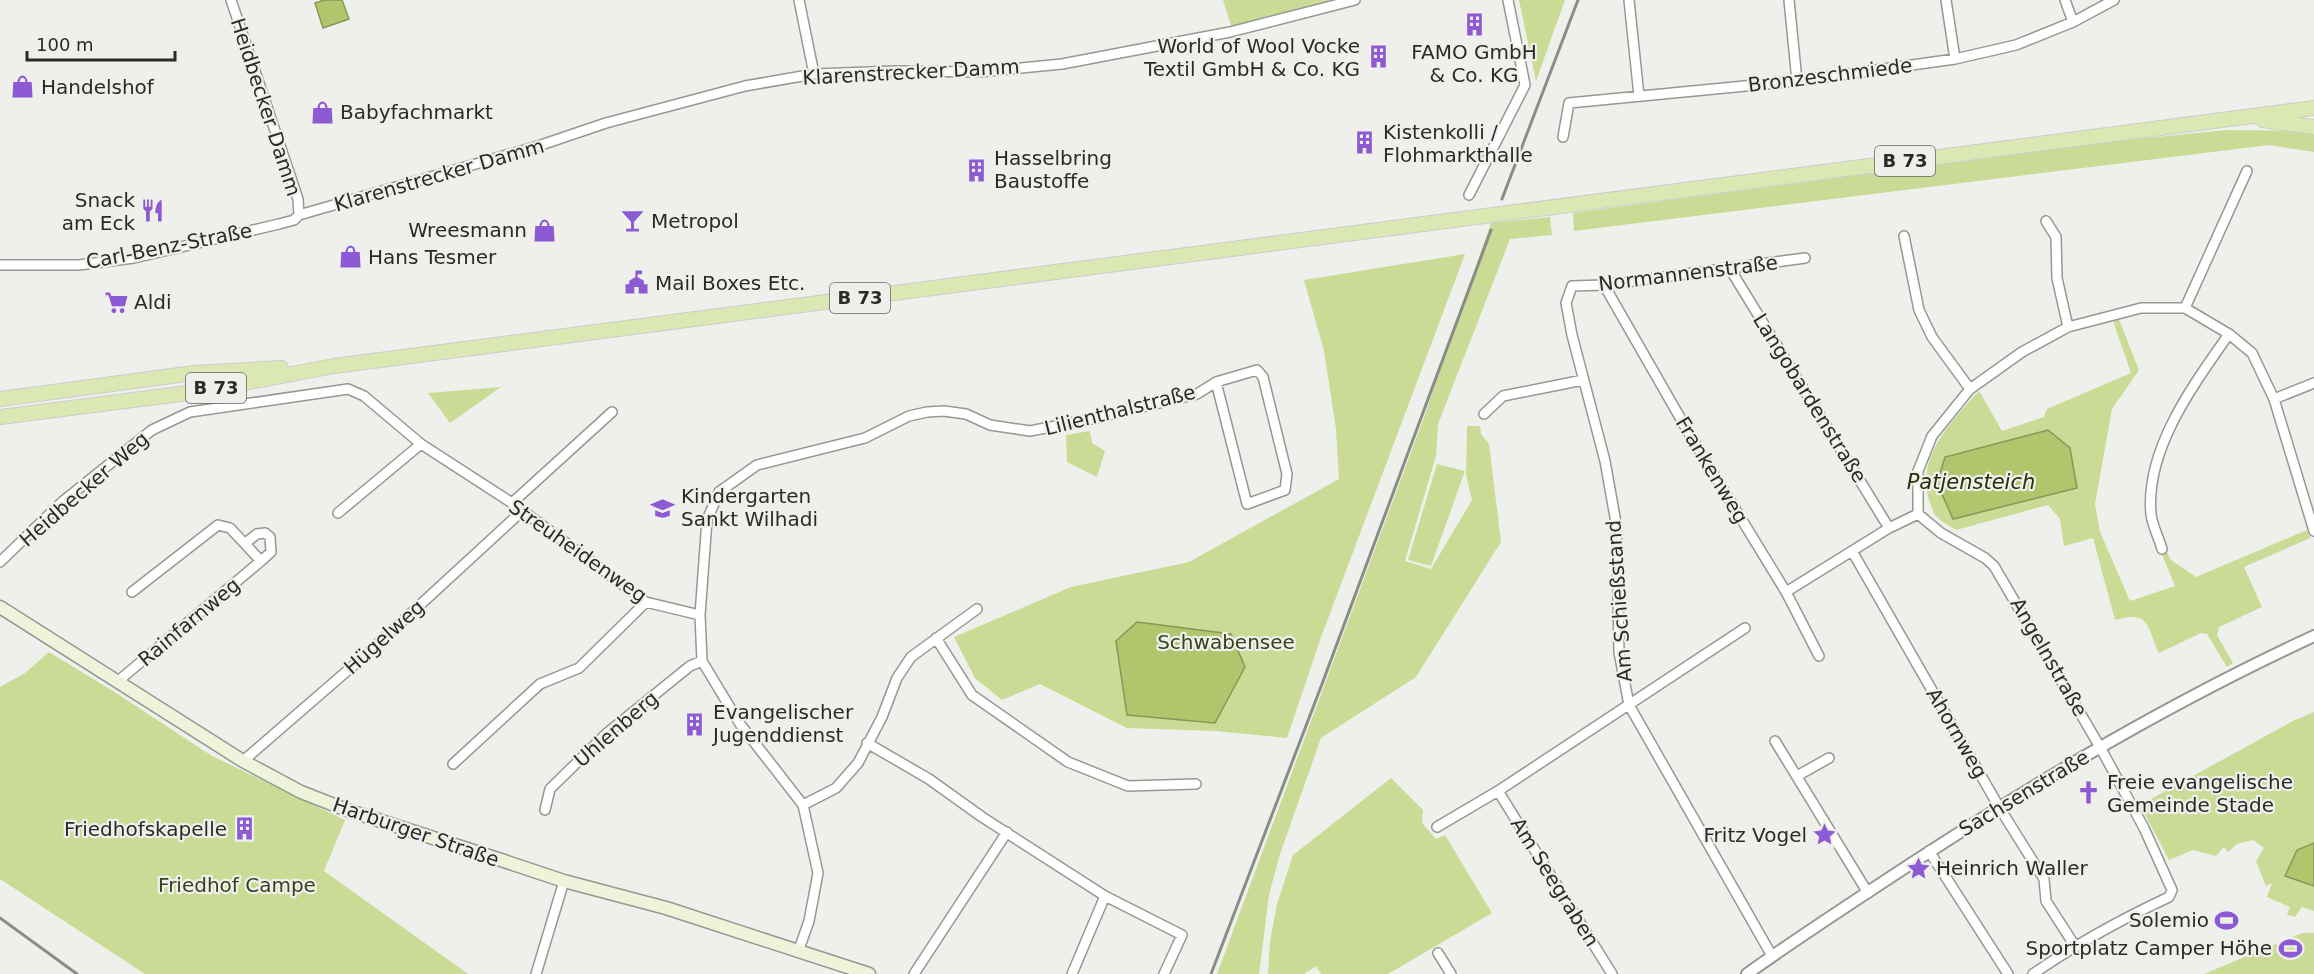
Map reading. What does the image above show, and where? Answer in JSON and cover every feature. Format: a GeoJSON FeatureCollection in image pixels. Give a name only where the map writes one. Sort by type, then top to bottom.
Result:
{"type":"FeatureCollection","features":[{"type":"Feature","properties":{"kind":"main road","name":"B 73"},"geometry":{"type":"LineString","coordinates":[[0,417],[185,394],[334,366],[2314,108]]}},
{"type":"Feature","properties":{"kind":"main road"},"geometry":{"type":"LineString","coordinates":[[2244,117],[2314,127]]}},
{"type":"Feature","properties":{"kind":"main road","name":"B 73"},"geometry":{"type":"LineString","coordinates":[[0,399],[194,374],[334,366]]}},
{"type":"Feature","properties":{"kind":"main road","name":"Harburger Straße"},"geometry":{"type":"LineString","coordinates":[[0,607],[243,761],[301,792],[347,810],[564,881],[666,908],[869,974]]}},
{"type":"Feature","properties":{"kind":"street","name":"Heidbecker Damm"},"geometry":{"type":"LineString","coordinates":[[231,0],[298,199],[299,214]]}},
{"type":"Feature","properties":{"kind":"street"},"geometry":{"type":"LineString","coordinates":[[799,0],[814,74]]}},
{"type":"Feature","properties":{"kind":"street","name":"Klarenstrecker Damm"},"geometry":{"type":"LineString","coordinates":[[299,214],[538,146],[668,105],[745,87],[814,74],[896,71],[979,72],[1062,64],[1230,32],[1355,0]]}},
{"type":"Feature","properties":{"kind":"street"},"geometry":{"type":"LineString","coordinates":[[1469,195],[1525,85],[1508,0]]}},
{"type":"Feature","properties":{"kind":"street"},"geometry":{"type":"LineString","coordinates":[[1629,0],[1639,96]]}},
{"type":"Feature","properties":{"kind":"street"},"geometry":{"type":"LineString","coordinates":[[1789,0],[1797,81]]}},
{"type":"Feature","properties":{"kind":"street"},"geometry":{"type":"LineString","coordinates":[[1946,0],[1955,59]]}},
{"type":"Feature","properties":{"kind":"street"},"geometry":{"type":"LineString","coordinates":[[2065,0],[2073,22]]}},
{"type":"Feature","properties":{"kind":"street","name":"Bronzeschmiede"},"geometry":{"type":"LineString","coordinates":[[1563,137],[1569,103],[1797,81],[1955,59],[2016,45],[2073,22],[2114,0]]}},
{"type":"Feature","properties":{"kind":"street"},"geometry":{"type":"LineString","coordinates":[[2185,308],[2247,171]]}},
{"type":"Feature","properties":{"kind":"street","name":"Carl-Benz-Straße"},"geometry":{"type":"LineString","coordinates":[[0,265],[79,265],[134,258],[279,224],[294,220],[299,214]]}},
{"type":"Feature","properties":{"kind":"street"},"geometry":{"type":"LineString","coordinates":[[2046,220],[2056,237],[2057,278],[2068,327]]}},
{"type":"Feature","properties":{"kind":"street"},"geometry":{"type":"LineString","coordinates":[[1904,236],[1919,310],[1932,337],[1970,388]]}},
{"type":"Feature","properties":{"kind":"street","name":"Normannenstraße"},"geometry":{"type":"LineString","coordinates":[[1572,286],[1604,285],[1805,258]]}},
{"type":"Feature","properties":{"kind":"street","name":"Langobardenstraße"},"geometry":{"type":"LineString","coordinates":[[1730,268],[1889,528]]}},
{"type":"Feature","properties":{"kind":"street","name":"Frankenweg"},"geometry":{"type":"LineString","coordinates":[[1604,285],[1690,435],[1786,592],[1819,656]]}},
{"type":"Feature","properties":{"kind":"street","name":"Am Schießstand"},"geometry":{"type":"LineString","coordinates":[[1572,286],[1566,303],[1583,380],[1605,461],[1615,517],[1619,652],[1629,705],[1772,956]]}},
{"type":"Feature","properties":{"kind":"street"},"geometry":{"type":"LineString","coordinates":[[1786,592],[1889,528],[1918,514],[1918,471],[1932,436],[1970,388],[2022,352],[2068,327],[2141,308],[2185,308],[2229,334],[2252,353],[2274,399],[2314,531]]}},
{"type":"Feature","properties":{"kind":"street"},"geometry":{"type":"LineString","coordinates":[[2162,549],[2151,514],[2153,474],[2167,433],[2196,381],[2229,334]]}},
{"type":"Feature","properties":{"kind":"street","name":"Lilienthalstraße"},"geometry":{"type":"LineString","coordinates":[[700,615],[707,520],[719,492],[758,465],[865,438],[909,416],[927,412],[944,411],[966,414],[990,425],[1030,431],[1089,420],[1197,394],[1216,382],[1257,370],[1263,377],[1287,474],[1285,489],[1247,504],[1216,382]]}},
{"type":"Feature","properties":{"kind":"street"},"geometry":{"type":"LineString","coordinates":[[1484,414],[1503,396],[1583,380]]}},
{"type":"Feature","properties":{"kind":"street"},"geometry":{"type":"LineString","coordinates":[[2274,399],[2314,383]]}},
{"type":"Feature","properties":{"kind":"street","name":"Heidbecker Weg"},"geometry":{"type":"LineString","coordinates":[[0,562],[62,502],[152,430],[190,412],[348,389],[364,396],[379,408]]}},
{"type":"Feature","properties":{"kind":"street","name":"Streuheidenweg"},"geometry":{"type":"LineString","coordinates":[[379,408],[421,444],[512,503],[646,602],[700,615]]}},
{"type":"Feature","properties":{"kind":"street"},"geometry":{"type":"LineString","coordinates":[[512,503],[612,412]]}},
{"type":"Feature","properties":{"kind":"street"},"geometry":{"type":"LineString","coordinates":[[338,513],[421,444]]}},
{"type":"Feature","properties":{"kind":"street","name":"Hügelweg"},"geometry":{"type":"LineString","coordinates":[[243,761],[370,651],[522,511]]}},
{"type":"Feature","properties":{"kind":"street","name":"Angelnstraße"},"geometry":{"type":"LineString","coordinates":[[1918,514],[1941,533],[1995,566],[2100,747],[2169,880],[2172,890],[2169,897],[2075,946]]}},
{"type":"Feature","properties":{"kind":"street"},"geometry":{"type":"LineString","coordinates":[[132,592],[218,525],[230,528],[261,561],[271,552],[270,537],[265,533],[257,534],[248,541],[247,545]]}},
{"type":"Feature","properties":{"kind":"street","name":"Ahornweg"},"geometry":{"type":"LineString","coordinates":[[1852,551],[1999,807],[2044,879],[2046,901],[2075,946]]}},
{"type":"Feature","properties":{"kind":"street","name":"Rainfarnweg"},"geometry":{"type":"LineString","coordinates":[[117,682],[261,561]]}},
{"type":"Feature","properties":{"kind":"street"},"geometry":{"type":"LineString","coordinates":[[453,764],[540,684],[579,668],[646,602]]}},
{"type":"Feature","properties":{"kind":"street"},"geometry":{"type":"LineString","coordinates":[[803,805],[836,789],[858,763],[882,717],[897,678],[911,657],[977,609]]}},
{"type":"Feature","properties":{"kind":"street"},"geometry":{"type":"LineString","coordinates":[[700,615],[702,661],[740,724],[803,805],[818,873],[809,921],[798,952]]}},
{"type":"Feature","properties":{"kind":"street"},"geometry":{"type":"LineString","coordinates":[[1437,827],[1498,791],[1745,628]]}},
{"type":"Feature","properties":{"kind":"street","name":"Sachsenstraße"},"geometry":{"type":"LineString","coordinates":[[1747,974],[1929,851],[1999,807],[2158,713],[2314,636]]}},
{"type":"Feature","properties":{"kind":"street"},"geometry":{"type":"LineString","coordinates":[[936,638],[972,695],[1068,762],[1128,786],[1196,784]]}},
{"type":"Feature","properties":{"kind":"street","name":"Uhlenberg"},"geometry":{"type":"LineString","coordinates":[[544,810],[550,789],[606,734],[690,666],[702,661]]}},
{"type":"Feature","properties":{"kind":"street"},"geometry":{"type":"LineString","coordinates":[[1775,741],[1868,893]]}},
{"type":"Feature","properties":{"kind":"street"},"geometry":{"type":"LineString","coordinates":[[867,743],[929,779],[1105,896],[1182,935],[1164,974]]}},
{"type":"Feature","properties":{"kind":"street"},"geometry":{"type":"LineString","coordinates":[[1797,776],[1829,758]]}},
{"type":"Feature","properties":{"kind":"street","name":"Am Seegraben"},"geometry":{"type":"LineString","coordinates":[[1498,791],[1612,974]]}},
{"type":"Feature","properties":{"kind":"street"},"geometry":{"type":"LineString","coordinates":[[914,974],[1007,832]]}},
{"type":"Feature","properties":{"kind":"street"},"geometry":{"type":"LineString","coordinates":[[1929,851],[2008,974]]}},
{"type":"Feature","properties":{"kind":"street"},"geometry":{"type":"LineString","coordinates":[[536,974],[564,881]]}},
{"type":"Feature","properties":{"kind":"street"},"geometry":{"type":"LineString","coordinates":[[1072,974],[1105,896]]}},
{"type":"Feature","properties":{"kind":"street"},"geometry":{"type":"LineString","coordinates":[[2033,974],[2075,946]]}},
{"type":"Feature","properties":{"kind":"street"},"geometry":{"type":"LineString","coordinates":[[1438,953],[1452,974]]}},
{"type":"Feature","properties":{"kind":"green space"},"geometry":{"type":"Polygon","coordinates":[[[1223,0],[1330,0],[1316,7],[1232,28],[1223,0]]]}},
{"type":"Feature","properties":{"kind":"green space"},"geometry":{"type":"Polygon","coordinates":[[[1519,0],[1565,0],[1536,81],[1519,0]]]}},
{"type":"Feature","properties":{"kind":"green space"},"geometry":{"type":"Polygon","coordinates":[[[2227,130],[2305,131],[2314,134],[2314,152],[2269,145],[1574,231],[1573,213],[2116,141],[2227,130]]]}},
{"type":"Feature","properties":{"kind":"green space"},"geometry":{"type":"Polygon","coordinates":[[[1550,217],[1552,235],[1510,239],[1438,424],[1436,456],[1405,561],[1431,569],[1472,500],[1466,475],[1467,426],[1480,426],[1481,434],[1489,444],[1501,542],[1416,677],[1321,738],[1280,854],[1269,895],[1259,974],[1217,974],[1423,420],[1491,223],[1550,217]]]}},
{"type":"Feature","properties":{"kind":"green space","name":"Schwabensee"},"geometry":{"type":"Polygon","coordinates":[[[1465,254],[1320,640],[1287,738],[1215,731],[1127,728],[1040,684],[1002,700],[975,678],[954,637],[1071,587],[1189,562],[1339,479],[1336,429],[1324,351],[1304,280],[1465,254]]]}},
{"type":"Feature","properties":{"kind":"green space"},"geometry":{"type":"Polygon","coordinates":[[[2118,317],[2139,370],[2112,409],[2095,504],[2100,532],[2130,601],[2175,586],[2161,552],[2166,550],[2171,560],[2196,577],[2307,530],[2310,538],[2244,567],[2262,607],[2219,627],[2217,635],[2233,663],[2227,667],[2207,634],[2201,633],[2159,653],[2149,628],[2141,619],[2126,617],[2115,620],[2093,538],[2064,546],[2060,519],[2048,505],[1956,530],[1937,517],[1929,500],[1926,484],[1927,469],[1932,454],[1948,427],[1979,391],[2002,431],[2044,417],[2047,409],[2131,373],[2112,318],[2118,317]],[[2048,430],[1954,519],[2077,488],[2048,430]]]}},
{"type":"Feature","properties":{"kind":"green space"},"geometry":{"type":"Polygon","coordinates":[[[501,387],[450,423],[428,393],[501,387]]]}},
{"type":"Feature","properties":{"kind":"green space"},"geometry":{"type":"Polygon","coordinates":[[[1090,431],[1092,443],[1105,451],[1097,477],[1067,462],[1066,435],[1090,431]]]}},
{"type":"Feature","properties":{"kind":"green space"},"geometry":{"type":"Polygon","coordinates":[[[1437,464],[1465,471],[1431,566],[1408,560],[1437,464]]]}},
{"type":"Feature","properties":{"kind":"green space","name":"Friedhof Campe"},"geometry":{"type":"Polygon","coordinates":[[[49,652],[212,756],[345,820],[324,871],[468,974],[145,974],[0,879],[0,687],[25,673],[49,652]]]}},
{"type":"Feature","properties":{"kind":"green space"},"geometry":{"type":"Polygon","coordinates":[[[2314,712],[2314,911],[2302,907],[2295,917],[2287,915],[2290,907],[2267,897],[2272,883],[2266,886],[2256,861],[2264,848],[2253,840],[2237,844],[2228,852],[2224,847],[2216,856],[2193,850],[2169,860],[2140,805],[2293,721],[2314,712]]]}},
{"type":"Feature","properties":{"kind":"green space"},"geometry":{"type":"Polygon","coordinates":[[[1391,778],[1423,810],[1422,823],[1436,839],[1445,835],[1492,913],[1388,974],[1321,974],[1316,966],[1304,974],[1268,974],[1270,942],[1277,904],[1293,855],[1391,778]]]}},
{"type":"Feature","properties":{"kind":"green space","name":"Sportplatz Camper Höhe"},"geometry":{"type":"Polygon","coordinates":[[[2302,933],[2314,933],[2314,974],[2204,974],[2302,933]]]}},
{"type":"Feature","properties":{"kind":"water"},"geometry":{"type":"Polygon","coordinates":[[[324,0],[342,0],[349,19],[323,28],[315,3],[324,0]]]}},
{"type":"Feature","properties":{"kind":"water","name":"Patjensteich"},"geometry":{"type":"Polygon","coordinates":[[[2048,430],[2070,448],[2077,488],[1953,519],[1937,483],[1945,457],[2048,430]]]}},
{"type":"Feature","properties":{"kind":"water","name":"Schwabensee"},"geometry":{"type":"Polygon","coordinates":[[[1137,622],[1231,634],[1245,667],[1215,723],[1127,715],[1116,641],[1137,622]]]}},
{"type":"Feature","properties":{"kind":"water"},"geometry":{"type":"Polygon","coordinates":[[[2314,843],[2314,886],[2285,876],[2297,850],[2314,843]]]}},
{"type":"Feature","properties":{"kind":"railway"},"geometry":{"type":"LineString","coordinates":[[1502,199],[1578,0]]}},
{"type":"Feature","properties":{"kind":"railway"},"geometry":{"type":"LineString","coordinates":[[1211,974],[1491,230]]}},
{"type":"Feature","properties":{"kind":"railway"},"geometry":{"type":"LineString","coordinates":[[0,918],[77,974]]}},
{"type":"Feature","properties":{"kind":"place","name":"FAMO GmbH & Co. KG"},"geometry":{"type":"Point","coordinates":[1474,24]}},
{"type":"Feature","properties":{"kind":"place","name":"World of Wool Vocke Textil GmbH & Co. KG"},"geometry":{"type":"Point","coordinates":[1378,57]}},
{"type":"Feature","properties":{"kind":"place","name":"Handelshof"},"geometry":{"type":"Point","coordinates":[23,87]}},
{"type":"Feature","properties":{"kind":"place","name":"Babyfachmarkt"},"geometry":{"type":"Point","coordinates":[322,112]}},
{"type":"Feature","properties":{"kind":"place","name":"Kistenkolli / Flohmarkthalle"},"geometry":{"type":"Point","coordinates":[1365,143]}},
{"type":"Feature","properties":{"kind":"place","name":"Hasselbring Baustoffe"},"geometry":{"type":"Point","coordinates":[976,170]}},
{"type":"Feature","properties":{"kind":"place","name":"Snack am Eck"},"geometry":{"type":"Point","coordinates":[153,211]}},
{"type":"Feature","properties":{"kind":"place","name":"Metropol"},"geometry":{"type":"Point","coordinates":[633,221]}},
{"type":"Feature","properties":{"kind":"place","name":"Wreesmann"},"geometry":{"type":"Point","coordinates":[545,230]}},
{"type":"Feature","properties":{"kind":"place","name":"Hans Tesmer"},"geometry":{"type":"Point","coordinates":[350,257]}},
{"type":"Feature","properties":{"kind":"place","name":"Mail Boxes Etc."},"geometry":{"type":"Point","coordinates":[637,283]}},
{"type":"Feature","properties":{"kind":"place","name":"Aldi"},"geometry":{"type":"Point","coordinates":[116,302]}},
{"type":"Feature","properties":{"kind":"place","name":"Kindergarten Sankt Wilhadi"},"geometry":{"type":"Point","coordinates":[663,508]}},
{"type":"Feature","properties":{"kind":"place","name":"Evangelischer Jugenddienst"},"geometry":{"type":"Point","coordinates":[695,724]}},
{"type":"Feature","properties":{"kind":"place","name":"Freie evangelische Gemeinde Stade"},"geometry":{"type":"Point","coordinates":[2089,793]}},
{"type":"Feature","properties":{"kind":"place","name":"Friedhofskapelle"},"geometry":{"type":"Point","coordinates":[245,829]}},
{"type":"Feature","properties":{"kind":"place","name":"Fritz Vogel"},"geometry":{"type":"Point","coordinates":[1825,835]}},
{"type":"Feature","properties":{"kind":"place","name":"Heinrich Waller"},"geometry":{"type":"Point","coordinates":[1918,868]}},
{"type":"Feature","properties":{"kind":"place","name":"Solemio"},"geometry":{"type":"Point","coordinates":[2227,920]}},
{"type":"Feature","properties":{"kind":"place","name":"Sportplatz Camper Höhe"},"geometry":{"type":"Point","coordinates":[2290,948]}}]}
